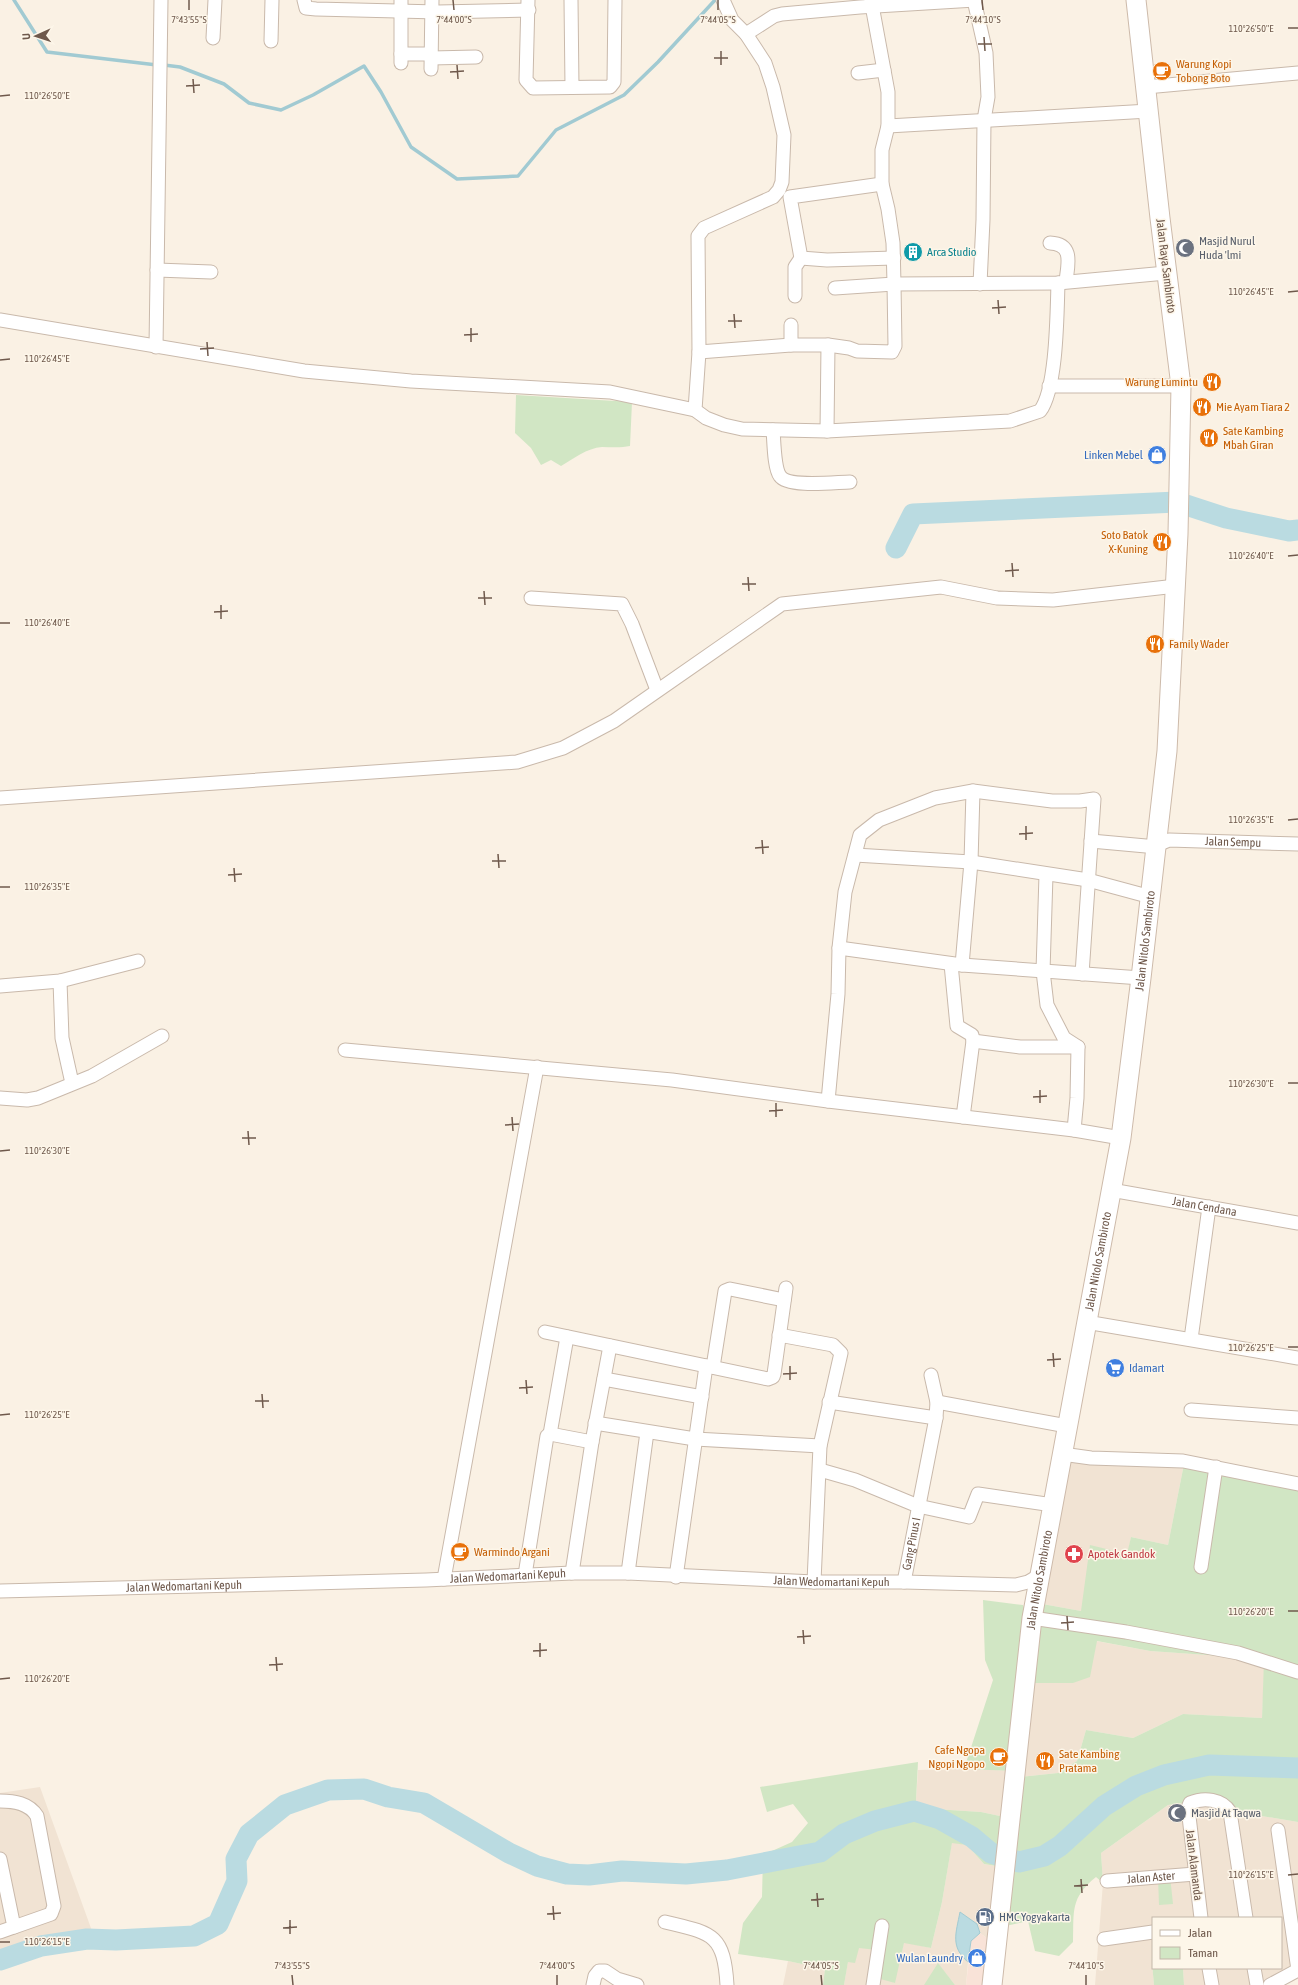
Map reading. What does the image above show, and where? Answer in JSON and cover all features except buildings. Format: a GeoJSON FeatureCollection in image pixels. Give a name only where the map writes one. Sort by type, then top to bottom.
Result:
{"type":"FeatureCollection","features":[{"type":"Feature","properties":{"kind":"street"},"geometry":{"type":"LineString","coordinates":[[156,347],[162,0]]}},
{"type":"Feature","properties":{"kind":"street"},"geometry":{"type":"LineString","coordinates":[[213,38],[215,0]]}},
{"type":"Feature","properties":{"kind":"street"},"geometry":{"type":"LineString","coordinates":[[271,41],[272,0]]}},
{"type":"Feature","properties":{"kind":"street"},"geometry":{"type":"LineString","coordinates":[[304,0],[306,8],[312,9],[401,5],[528,5],[526,80],[533,88],[610,86],[614,82],[615,0]]}},
{"type":"Feature","properties":{"kind":"street"},"geometry":{"type":"LineString","coordinates":[[570,0],[572,87]]}},
{"type":"Feature","properties":{"kind":"street"},"geometry":{"type":"LineString","coordinates":[[695,410],[699,352],[698,236],[704,228],[773,197],[782,182],[784,135],[774,86],[765,63],[746,34],[732,20],[723,0]]}},
{"type":"Feature","properties":{"kind":"street"},"geometry":{"type":"LineString","coordinates":[[746,34],[764,22],[782,14],[872,3],[974,0],[986,53],[988,97],[984,120],[980,284]]}},
{"type":"Feature","properties":{"kind":"street","name":"Jalan Raya Sambiroto"},"geometry":{"type":"LineString","coordinates":[[1136,0],[1166,273],[1181,386],[1178,534]]}},
{"type":"Feature","properties":{"kind":"street"},"geometry":{"type":"LineString","coordinates":[[699,352],[791,345],[828,345],[849,348],[857,351],[892,352],[895,346],[894,258],[888,209],[882,184],[882,150],[888,126],[888,92],[872,3]]}},
{"type":"Feature","properties":{"kind":"street"},"geometry":{"type":"LineString","coordinates":[[401,5],[401,59],[431,60],[476,57]]}},
{"type":"Feature","properties":{"kind":"street"},"geometry":{"type":"LineString","coordinates":[[431,6],[431,60]]}},
{"type":"Feature","properties":{"kind":"street"},"geometry":{"type":"LineString","coordinates":[[858,73],[884,70]]}},
{"type":"Feature","properties":{"kind":"street"},"geometry":{"type":"LineString","coordinates":[[1146,87],[1298,72]]}},
{"type":"Feature","properties":{"kind":"street"},"geometry":{"type":"LineString","coordinates":[[888,126],[1149,112]]}},
{"type":"Feature","properties":{"kind":"street"},"geometry":{"type":"LineString","coordinates":[[776,194],[790,197],[882,184]]}},
{"type":"Feature","properties":{"kind":"street"},"geometry":{"type":"LineString","coordinates":[[790,197],[801,258],[795,267],[795,296]]}},
{"type":"Feature","properties":{"kind":"street"},"geometry":{"type":"LineString","coordinates":[[0,320],[304,371],[366,378],[610,392],[695,410],[706,418],[724,425],[742,429],[827,431],[1010,421],[1040,411],[1044,406],[1049,386],[1055,352],[1062,282],[1068,254],[1066,249],[1060,244],[1050,243]]}},
{"type":"Feature","properties":{"kind":"street"},"geometry":{"type":"LineString","coordinates":[[801,258],[827,260],[894,258]]}},
{"type":"Feature","properties":{"kind":"street"},"geometry":{"type":"LineString","coordinates":[[158,270],[211,272]]}},
{"type":"Feature","properties":{"kind":"street"},"geometry":{"type":"LineString","coordinates":[[834,288],[894,284],[1062,282],[1166,273]]}},
{"type":"Feature","properties":{"kind":"street"},"geometry":{"type":"LineString","coordinates":[[790,325],[791,345]]}},
{"type":"Feature","properties":{"kind":"street"},"geometry":{"type":"LineString","coordinates":[[827,431],[828,345]]}},
{"type":"Feature","properties":{"kind":"street"},"geometry":{"type":"LineString","coordinates":[[1049,386],[1181,386]]}},
{"type":"Feature","properties":{"kind":"street"},"geometry":{"type":"LineString","coordinates":[[773,430],[779,476],[784,480],[800,483],[850,482]]}},
{"type":"Feature","properties":{"kind":"street","name":"Jalan Nitolo Sambiroto"},"geometry":{"type":"LineString","coordinates":[[992,1985],[1032,1618],[1110,1190],[1121,1138],[1151,897],[1160,841],[1168,751],[1178,534]]}},
{"type":"Feature","properties":{"kind":"street"},"geometry":{"type":"LineString","coordinates":[[0,798],[517,762],[563,748],[614,721],[782,604],[941,587],[997,598],[1053,600],[1176,586]]}},
{"type":"Feature","properties":{"kind":"street"},"geometry":{"type":"LineString","coordinates":[[531,598],[622,604],[632,624],[657,690]]}},
{"type":"Feature","properties":{"kind":"street"},"geometry":{"type":"LineString","coordinates":[[963,1117],[973,1041],[972,1035],[957,1026],[957,964],[971,862],[973,791]]}},
{"type":"Feature","properties":{"kind":"street"},"geometry":{"type":"LineString","coordinates":[[828,1101],[838,994],[839,948],[845,892],[860,835],[879,820],[935,798],[973,791],[1052,801],[1094,799],[1082,974]]}},
{"type":"Feature","properties":{"kind":"street","name":"Jalan Sempu"},"geometry":{"type":"LineString","coordinates":[[1091,841],[1298,844]]}},
{"type":"Feature","properties":{"kind":"street"},"geometry":{"type":"LineString","coordinates":[[855,855],[971,862],[1046,875],[1088,880],[1151,897]]}},
{"type":"Feature","properties":{"kind":"street"},"geometry":{"type":"LineString","coordinates":[[1046,875],[1043,972],[1047,1004],[1064,1038],[1078,1047]]}},
{"type":"Feature","properties":{"kind":"street"},"geometry":{"type":"LineString","coordinates":[[839,948],[957,964],[1043,972],[1142,978]]}},
{"type":"Feature","properties":{"kind":"street"},"geometry":{"type":"LineString","coordinates":[[0,986],[60,981],[138,961]]}},
{"type":"Feature","properties":{"kind":"street"},"geometry":{"type":"LineString","coordinates":[[60,981],[62,1038],[72,1083]]}},
{"type":"Feature","properties":{"kind":"street"},"geometry":{"type":"LineString","coordinates":[[0,1098],[33,1100],[92,1076],[162,1036]]}},
{"type":"Feature","properties":{"kind":"street"},"geometry":{"type":"LineString","coordinates":[[973,1041],[1020,1047],[1078,1047]]}},
{"type":"Feature","properties":{"kind":"street"},"geometry":{"type":"LineString","coordinates":[[1074,1130],[1077,1098],[1078,1047]]}},
{"type":"Feature","properties":{"kind":"street"},"geometry":{"type":"LineString","coordinates":[[345,1050],[460,1062],[537,1067],[672,1080],[828,1101],[1074,1130],[1121,1138]]}},
{"type":"Feature","properties":{"kind":"street"},"geometry":{"type":"LineString","coordinates":[[444,1579],[537,1067]]}},
{"type":"Feature","properties":{"kind":"street","name":"Jalan Cendana"},"geometry":{"type":"LineString","coordinates":[[1110,1190],[1298,1223]]}},
{"type":"Feature","properties":{"kind":"street"},"geometry":{"type":"LineString","coordinates":[[1191,1339],[1208,1207]]}},
{"type":"Feature","properties":{"kind":"street"},"geometry":{"type":"LineString","coordinates":[[545,1332],[709,1366],[768,1379],[773,1377],[785,1294],[730,1289],[725,1291],[709,1366],[702,1397],[676,1576]]}},
{"type":"Feature","properties":{"kind":"street"},"geometry":{"type":"LineString","coordinates":[[1086,1322],[1298,1358]]}},
{"type":"Feature","properties":{"kind":"street"},"geometry":{"type":"LineString","coordinates":[[779,1335],[833,1345],[841,1353],[820,1446],[814,1582]]}},
{"type":"Feature","properties":{"kind":"street"},"geometry":{"type":"LineString","coordinates":[[525,1575],[547,1436],[550,1434],[567,1337]]}},
{"type":"Feature","properties":{"kind":"street"},"geometry":{"type":"LineString","coordinates":[[572,1572],[595,1423],[610,1346]]}},
{"type":"Feature","properties":{"kind":"street","name":"Gang Pinus I"},"geometry":{"type":"LineString","coordinates":[[904,1582],[936,1418],[937,1402],[930,1375]]}},
{"type":"Feature","properties":{"kind":"street"},"geometry":{"type":"LineString","coordinates":[[604,1379],[702,1397]]}},
{"type":"Feature","properties":{"kind":"street"},"geometry":{"type":"LineString","coordinates":[[830,1402],[936,1418]]}},
{"type":"Feature","properties":{"kind":"street"},"geometry":{"type":"LineString","coordinates":[[937,1402],[1067,1426]]}},
{"type":"Feature","properties":{"kind":"street"},"geometry":{"type":"LineString","coordinates":[[1191,1410],[1298,1418]]}},
{"type":"Feature","properties":{"kind":"street"},"geometry":{"type":"LineString","coordinates":[[595,1423],[695,1439],[820,1446]]}},
{"type":"Feature","properties":{"kind":"street"},"geometry":{"type":"LineString","coordinates":[[628,1573],[647,1432]]}},
{"type":"Feature","properties":{"kind":"street"},"geometry":{"type":"LineString","coordinates":[[550,1434],[592,1442]]}},
{"type":"Feature","properties":{"kind":"street"},"geometry":{"type":"LineString","coordinates":[[1062,1454],[1091,1458],[1183,1461],[1298,1484]]}},
{"type":"Feature","properties":{"kind":"street"},"geometry":{"type":"LineString","coordinates":[[1201,1567],[1216,1467]]}},
{"type":"Feature","properties":{"kind":"street"},"geometry":{"type":"LineString","coordinates":[[820,1470],[855,1480],[918,1506],[969,1517],[978,1494],[1052,1505]]}},
{"type":"Feature","properties":{"kind":"street","name":"Jalan Wedomartani Kepuh"},"geometry":{"type":"LineString","coordinates":[[0,1591],[444,1579],[572,1572],[628,1573],[814,1582],[904,1582],[1016,1585],[1028,1582],[1040,1575]]}},
{"type":"Feature","properties":{"kind":"street"},"geometry":{"type":"LineString","coordinates":[[1016,1585],[1035,1600]]}},
{"type":"Feature","properties":{"kind":"street"},"geometry":{"type":"LineString","coordinates":[[1032,1618],[1126,1632],[1238,1653],[1298,1672]]}},
{"type":"Feature","properties":{"kind":"street","name":"Jalan Alamanda"},"geometry":{"type":"LineString","coordinates":[[1201,1917],[1188,1812],[1190,1803],[1206,1800],[1224,1804],[1230,1812],[1246,1917]]}},
{"type":"Feature","properties":{"kind":"street"},"geometry":{"type":"LineString","coordinates":[[0,1801],[17,1801],[30,1809],[37,1816],[54,1906],[50,1914],[0,1932]]}},
{"type":"Feature","properties":{"kind":"street"},"geometry":{"type":"LineString","coordinates":[[1270,1985],[1298,1970],[1278,1830]]}},
{"type":"Feature","properties":{"kind":"street"},"geometry":{"type":"LineString","coordinates":[[0,1858],[14,1927]]}},
{"type":"Feature","properties":{"kind":"street","name":"Jalan Aster"},"geometry":{"type":"LineString","coordinates":[[1107,1881],[1195,1874]]}},
{"type":"Feature","properties":{"kind":"street"},"geometry":{"type":"LineString","coordinates":[[665,1922],[695,1929],[712,1936],[717,1941],[723,1959],[727,1985]]}},
{"type":"Feature","properties":{"kind":"street"},"geometry":{"type":"LineString","coordinates":[[873,1985],[882,1926]]}},
{"type":"Feature","properties":{"kind":"street"},"geometry":{"type":"LineString","coordinates":[[1104,1939],[1152,1932]]}},
{"type":"Feature","properties":{"kind":"street"},"geometry":{"type":"LineString","coordinates":[[1209,1969],[1212,1985]]}},
{"type":"Feature","properties":{"kind":"street"},"geometry":{"type":"LineString","coordinates":[[1254,1969],[1257,1985]]}},
{"type":"Feature","properties":{"kind":"street"},"geometry":{"type":"LineString","coordinates":[[593,1985],[595,1976],[599,1971],[605,1971],[617,1979],[637,1985]]}},
{"type":"Feature","properties":{"kind":"shaded area"},"geometry":{"type":"Polygon","coordinates":[[[1066,1456],[1184,1464],[1168,1545],[1131,1537],[1128,1554],[1081,1611],[1037,1603],[1066,1456]]]}},
{"type":"Feature","properties":{"kind":"shaded area"},"geometry":{"type":"Polygon","coordinates":[[[1096,1641],[1150,1651],[1265,1659],[1262,1718],[1183,1714],[1133,1738],[1086,1730],[1077,1761],[1058,1773],[1020,1777],[1014,1819],[981,1812],[918,1808],[916,1801],[918,1770],[964,1769],[1020,1771],[1031,1683],[1073,1683],[1096,1641]]]}},
{"type":"Feature","properties":{"kind":"shaded area"},"geometry":{"type":"Polygon","coordinates":[[[40,1787],[92,1931],[0,1966],[0,1793],[40,1787]]]}},
{"type":"Feature","properties":{"kind":"shaded area"},"geometry":{"type":"Polygon","coordinates":[[[1184,1803],[1298,1822],[1298,1966],[1266,1985],[1184,1985],[1183,1969],[1282,1969],[1282,1917],[1152,1917],[1152,1969],[1154,1985],[1095,1985],[1103,1883],[1101,1853],[1168,1805],[1184,1803]]]}},
{"type":"Feature","properties":{"kind":"shaded area"},"geometry":{"type":"Polygon","coordinates":[[[952,1842],[967,1845],[984,1864],[1008,1868],[999,1947],[980,1933],[977,1924],[960,1912],[959,1955],[968,1962],[966,1985],[955,1985],[938,1964],[926,1985],[844,1985],[848,1961],[859,1947],[878,1950],[894,1983],[904,1942],[931,1948],[942,1902],[952,1842]]]}},
{"type":"Feature","properties":{"kind":"shaded area"},"geometry":{"type":"Polygon","coordinates":[[[980,1933],[999,1947],[994,1985],[966,1985],[971,1941],[980,1933]]]}},
{"type":"Feature","properties":{"kind":"shaded area"},"geometry":{"type":"Polygon","coordinates":[[[788,1961],[825,1969],[823,1985],[783,1985],[788,1961]]]}},
{"type":"Feature","properties":{"kind":"green space"},"geometry":{"type":"Polygon","coordinates":[[[516,395],[632,402],[630,446],[591,449],[561,466],[551,460],[541,465],[531,448],[515,433],[516,395]]]}},
{"type":"Feature","properties":{"kind":"green space"},"geometry":{"type":"Polygon","coordinates":[[[1184,1464],[1298,1484],[1298,1822],[1184,1803],[1168,1805],[1101,1853],[1103,1883],[1096,1877],[1082,1892],[1075,1906],[1073,1942],[1059,1956],[1035,1951],[1028,1921],[1001,1927],[1008,1868],[984,1864],[967,1845],[952,1843],[942,1902],[931,1948],[904,1943],[895,1983],[873,1977],[877,1950],[859,1948],[855,1963],[848,1962],[844,1985],[823,1985],[825,1969],[788,1961],[738,1954],[743,1923],[762,1897],[763,1855],[792,1842],[808,1823],[793,1804],[767,1812],[760,1787],[918,1762],[916,1801],[918,1808],[981,1812],[1014,1819],[1020,1777],[1058,1773],[1077,1761],[1086,1730],[1133,1738],[1183,1714],[1262,1718],[1264,1659],[1150,1651],[1097,1641],[1090,1677],[1073,1683],[1031,1683],[1037,1603],[1081,1611],[1090,1545],[1127,1554],[1131,1537],[1168,1545],[1184,1464]]]}},
{"type":"Feature","properties":{"kind":"green space"},"geometry":{"type":"Polygon","coordinates":[[[983,1600],[1023,1605],[1029,1620],[1014,1771],[964,1769],[993,1680],[985,1660],[983,1600]]]}},
{"type":"Feature","properties":{"kind":"green space"},"geometry":{"type":"Polygon","coordinates":[[[1170,1876],[1173,1904],[1159,1905],[1158,1877],[1170,1876]]]}},
{"type":"Feature","properties":{"kind":"green space"},"geometry":{"type":"Polygon","coordinates":[[[938,1963],[955,1985],[924,1985],[938,1963]]]}},
{"type":"Feature","properties":{"kind":"green space"},"geometry":{"type":"Polygon","coordinates":[[[1153,1969],[1183,1969],[1184,1985],[1154,1985],[1153,1969]]]}},
{"type":"Feature","properties":{"kind":"water"},"geometry":{"type":"Polygon","coordinates":[[[960,1912],[977,1924],[980,1933],[971,1941],[968,1962],[959,1951],[956,1939],[960,1912]]]}},
{"type":"Feature","properties":{"kind":"waterway"},"geometry":{"type":"LineString","coordinates":[[14,0],[47,52],[157,65]]}},
{"type":"Feature","properties":{"kind":"waterway"},"geometry":{"type":"LineString","coordinates":[[164,65],[180,67],[224,84],[249,103],[281,110],[313,95],[364,66],[381,92],[411,147],[457,179],[518,176],[556,130],[624,95],[658,62],[715,0]]}},
{"type":"Feature","properties":{"kind":"waterway"},"geometry":{"type":"LineString","coordinates":[[896,548],[913,514],[1177,502],[1226,518],[1289,531],[1298,530]]}},
{"type":"Feature","properties":{"kind":"waterway"},"geometry":{"type":"LineString","coordinates":[[0,1960],[41,1946],[87,1939],[116,1940],[194,1936],[218,1924],[237,1881],[236,1859],[249,1834],[285,1805],[328,1790],[364,1789],[388,1797],[424,1803],[509,1853],[537,1866],[567,1874],[589,1875],[622,1871],[686,1874],[727,1870],[820,1852],[844,1834],[875,1821],[914,1811],[940,1819],[972,1837],[991,1853],[1019,1862],[1044,1856],[1060,1846],[1104,1806],[1136,1786],[1164,1775],[1209,1765],[1298,1768]]}},
{"type":"Feature","properties":{"kind":"place","name":"Warung Kopi Tobong Boto"},"geometry":{"type":"Point","coordinates":[1162,71]}},
{"type":"Feature","properties":{"kind":"place","name":"Masjid Nurul Huda 'lmi"},"geometry":{"type":"Point","coordinates":[1185,248]}},
{"type":"Feature","properties":{"kind":"place","name":"Arca Studio"},"geometry":{"type":"Point","coordinates":[913,252]}},
{"type":"Feature","properties":{"kind":"place","name":"Warung Lumintu"},"geometry":{"type":"Point","coordinates":[1212,382]}},
{"type":"Feature","properties":{"kind":"place","name":"Mie Ayam Tiara 2"},"geometry":{"type":"Point","coordinates":[1202,407]}},
{"type":"Feature","properties":{"kind":"place","name":"Sate Kambing Mbah Giran"},"geometry":{"type":"Point","coordinates":[1209,438]}},
{"type":"Feature","properties":{"kind":"place","name":"Linken Mebel"},"geometry":{"type":"Point","coordinates":[1157,455]}},
{"type":"Feature","properties":{"kind":"place","name":"Soto Batok X-Kuning"},"geometry":{"type":"Point","coordinates":[1162,542]}},
{"type":"Feature","properties":{"kind":"place","name":"Family Wader"},"geometry":{"type":"Point","coordinates":[1155,644]}},
{"type":"Feature","properties":{"kind":"place","name":"Idamart"},"geometry":{"type":"Point","coordinates":[1115,1368]}},
{"type":"Feature","properties":{"kind":"place","name":"Warmindo Argani"},"geometry":{"type":"Point","coordinates":[460,1552]}},
{"type":"Feature","properties":{"kind":"place","name":"Apotek Gandok"},"geometry":{"type":"Point","coordinates":[1074,1554]}},
{"type":"Feature","properties":{"kind":"place","name":"Cafe Ngopa Ngopi Ngopo"},"geometry":{"type":"Point","coordinates":[999,1757]}},
{"type":"Feature","properties":{"kind":"place","name":"Sate Kambing Pratama"},"geometry":{"type":"Point","coordinates":[1045,1761]}},
{"type":"Feature","properties":{"kind":"place","name":"Masjid At Taqwa"},"geometry":{"type":"Point","coordinates":[1177,1813]}},
{"type":"Feature","properties":{"kind":"place","name":"HMC Yogyakarta"},"geometry":{"type":"Point","coordinates":[985,1917]}},
{"type":"Feature","properties":{"kind":"place","name":"Wulan Laundry"},"geometry":{"type":"Point","coordinates":[977,1958]}}]}
